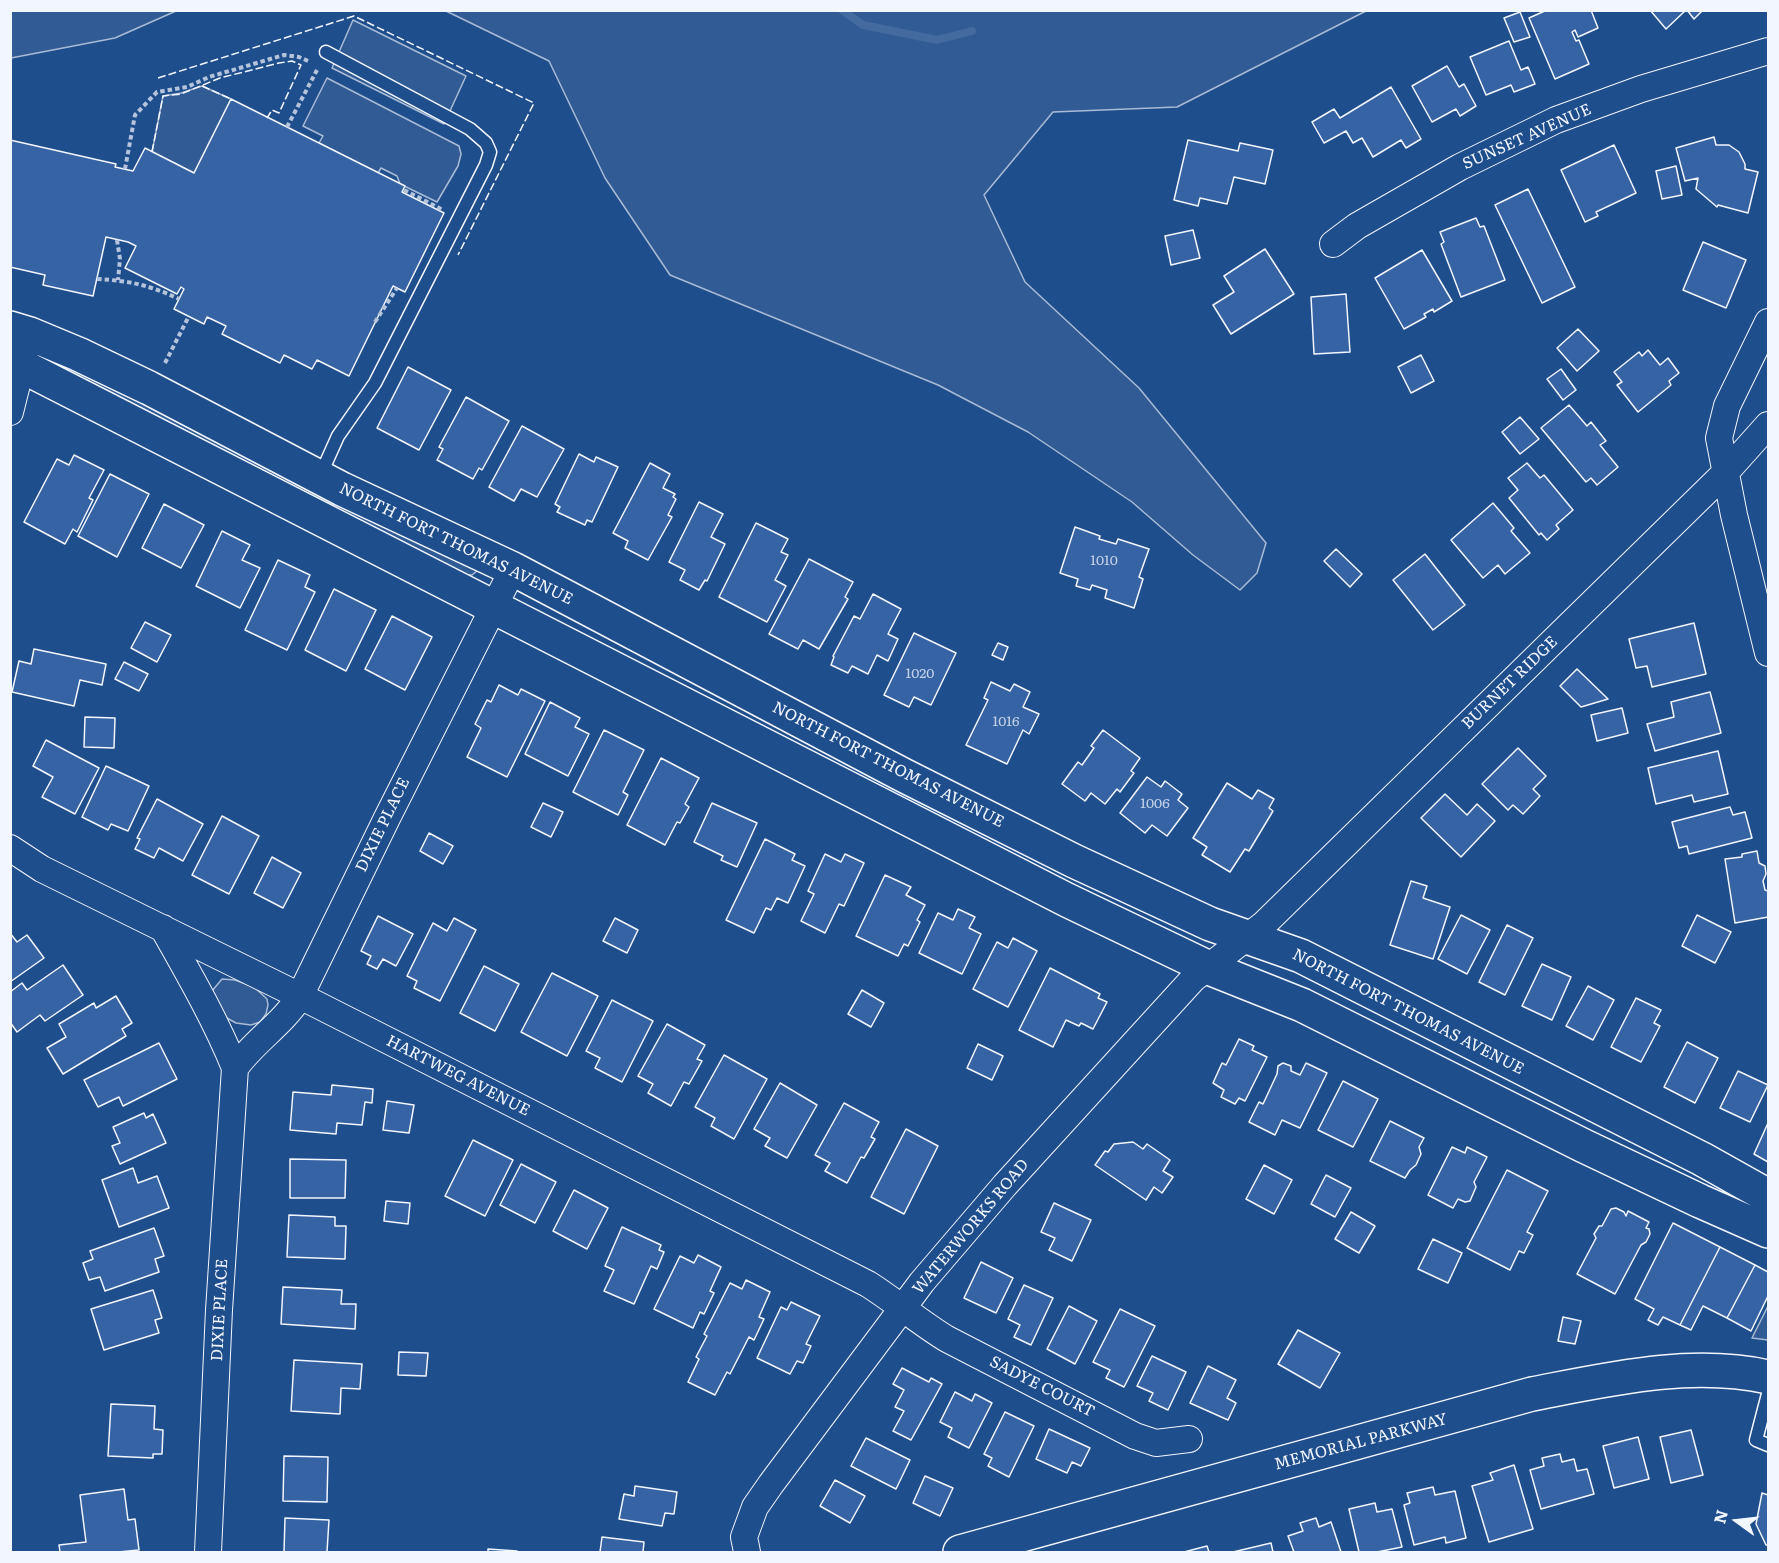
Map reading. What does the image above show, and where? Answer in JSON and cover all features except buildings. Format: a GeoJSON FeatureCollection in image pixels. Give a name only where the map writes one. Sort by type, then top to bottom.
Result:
{"type":"FeatureCollection","features":[{"type":"Feature","properties":{"kind":"street","name":"SUNSET AVENUE"},"geometry":{"type":"LineString","coordinates":[[1334,244],[1357,226],[1460,167],[1556,120],[1641,89],[1768,51]]}},
{"type":"Feature","properties":{"kind":"street"},"geometry":{"type":"LineString","coordinates":[[1768,322],[1727,406],[1719,438],[1734,515],[1768,653]]}},
{"type":"Feature","properties":{"kind":"street","name":"NORTH FORT THOMAS AVENUE"},"geometry":{"type":"LineString","coordinates":[[20,331],[149,388],[320,477],[513,569],[903,775],[1074,861],[1210,924],[1301,956],[1702,1159],[1768,1196]]}},
{"type":"Feature","properties":{"kind":"street"},"geometry":{"type":"LineString","coordinates":[[10,412],[20,331]]}},
{"type":"Feature","properties":{"kind":"street"},"geometry":{"type":"LineString","coordinates":[[16,363],[1067,900],[1209,968],[1302,1005],[1584,1146],[1700,1201],[1768,1230]]}},
{"type":"Feature","properties":{"kind":"street","name":"BURNET RIDGE"},"geometry":{"type":"LineString","coordinates":[[1248,937],[1726,472],[1768,425]]}},
{"type":"Feature","properties":{"kind":"street","name":"DIXIE PLACE"},"geometry":{"type":"LineString","coordinates":[[235,1068],[256,1042],[292,1010],[300,996],[513,569]]}},
{"type":"Feature","properties":{"kind":"street","name":"HARTWEG AVENUE"},"geometry":{"type":"LineString","coordinates":[[10,848],[42,869],[300,996],[868,1284],[904,1308]]}},
{"type":"Feature","properties":{"kind":"street","name":"DIXIE PLACE"},"geometry":{"type":"LineString","coordinates":[[163,928],[197,985],[235,1068],[219,1310],[208,1552]]}},
{"type":"Feature","properties":{"kind":"street","name":"WATERWORKS ROAD"},"geometry":{"type":"LineString","coordinates":[[747,1552],[744,1537],[755,1507],[922,1282],[1010,1180],[1193,979],[1248,937]]}},
{"type":"Feature","properties":{"kind":"street","name":"SADYE COURT"},"geometry":{"type":"LineString","coordinates":[[904,1308],[925,1326],[947,1339],[1135,1436],[1156,1443],[1189,1439]]}},
{"type":"Feature","properties":{"kind":"street","name":"MEMORIAL PARKWAY"},"geometry":{"type":"LineString","coordinates":[[960,1552],[1532,1394],[1605,1380],[1672,1371],[1722,1369],[1768,1377]]}},
{"type":"Feature","properties":{"kind":"lane"},"geometry":{"type":"LineString","coordinates":[[320,477],[338,436],[375,383],[486,165],[490,152],[486,143],[470,129],[326,52]]}},
{"type":"Feature","properties":{"kind":"lane"},"geometry":{"type":"LineString","coordinates":[[1768,1394],[1756,1440],[1768,1445]]}},
{"type":"Feature","properties":{"kind":"path"},"geometry":{"type":"LineString","coordinates":[[286,127],[326,52]]}},
{"type":"Feature","properties":{"kind":"path"},"geometry":{"type":"LineString","coordinates":[[125,169],[135,115],[157,92],[187,87],[209,77],[284,55],[299,57],[319,66]]}},
{"type":"Feature","properties":{"kind":"path"},"geometry":{"type":"LineString","coordinates":[[404,190],[446,211]]}},
{"type":"Feature","properties":{"kind":"path"},"geometry":{"type":"LineString","coordinates":[[117,240],[120,259],[118,280]]}},
{"type":"Feature","properties":{"kind":"path"},"geometry":{"type":"LineString","coordinates":[[97,279],[118,280],[152,287],[179,299]]}},
{"type":"Feature","properties":{"kind":"path"},"geometry":{"type":"LineString","coordinates":[[375,322],[397,288]]}},
{"type":"Feature","properties":{"kind":"path"},"geometry":{"type":"LineString","coordinates":[[162,369],[189,316]]}},
{"type":"Feature","properties":{"kind":"shaded area"},"geometry":{"type":"Polygon","coordinates":[[[11,10],[176,11],[115,38],[11,58],[11,10]]]}},
{"type":"Feature","properties":{"kind":"shaded area"},"geometry":{"type":"Polygon","coordinates":[[[446,11],[1366,11],[1177,107],[1053,112],[984,195],[1025,282],[1139,388],[1266,543],[1257,573],[1240,590],[1193,555],[1132,502],[1028,432],[938,385],[670,275],[605,178],[549,61],[446,11]]]}},
{"type":"Feature","properties":{"kind":"shaded area"},"geometry":{"type":"Polygon","coordinates":[[[353,20],[466,76],[444,124],[332,68],[353,20]]]}},
{"type":"Feature","properties":{"kind":"shaded area"},"geometry":{"type":"Polygon","coordinates":[[[327,78],[459,146],[461,154],[458,166],[437,202],[400,184],[397,176],[381,168],[378,173],[319,143],[323,136],[303,126],[327,78]]]}},
{"type":"Feature","properties":{"kind":"shaded area"},"geometry":{"type":"Polygon","coordinates":[[[202,86],[231,99],[194,173],[152,152],[163,96],[202,86]]]}},
{"type":"Feature","properties":{"kind":"shaded area"},"geometry":{"type":"Polygon","coordinates":[[[67,354],[477,564],[477,571],[472,575],[467,575],[62,367],[67,354]]]}},
{"type":"Feature","properties":{"kind":"shaded area"},"geometry":{"type":"Polygon","coordinates":[[[222,979],[235,980],[254,987],[267,999],[266,1014],[260,1022],[251,1025],[236,1023],[225,1017],[212,991],[222,979]]]}},
{"type":"Feature","properties":{"kind":"shaded area"},"geometry":{"type":"Polygon","coordinates":[[[1768,1306],[1768,1340],[1752,1338],[1768,1306]]]}},
{"type":"Feature","properties":{"kind":"waterway"},"geometry":{"type":"LineString","coordinates":[[842,10],[863,25],[937,40],[972,31]]}},
{"type":"Feature","properties":{"kind":"fence"},"geometry":{"type":"LineString","coordinates":[[158,78],[354,16],[534,103],[458,255]]}},
{"type":"Feature","properties":{"kind":"fence"},"geometry":{"type":"LineString","coordinates":[[152,152],[163,96],[181,94],[220,78],[279,63],[292,61],[301,65],[279,113],[272,110],[267,118]]}},
{"type":"Feature","properties":{"kind":"fence"},"geometry":{"type":"LineString","coordinates":[[202,86],[231,99]]}}]}
